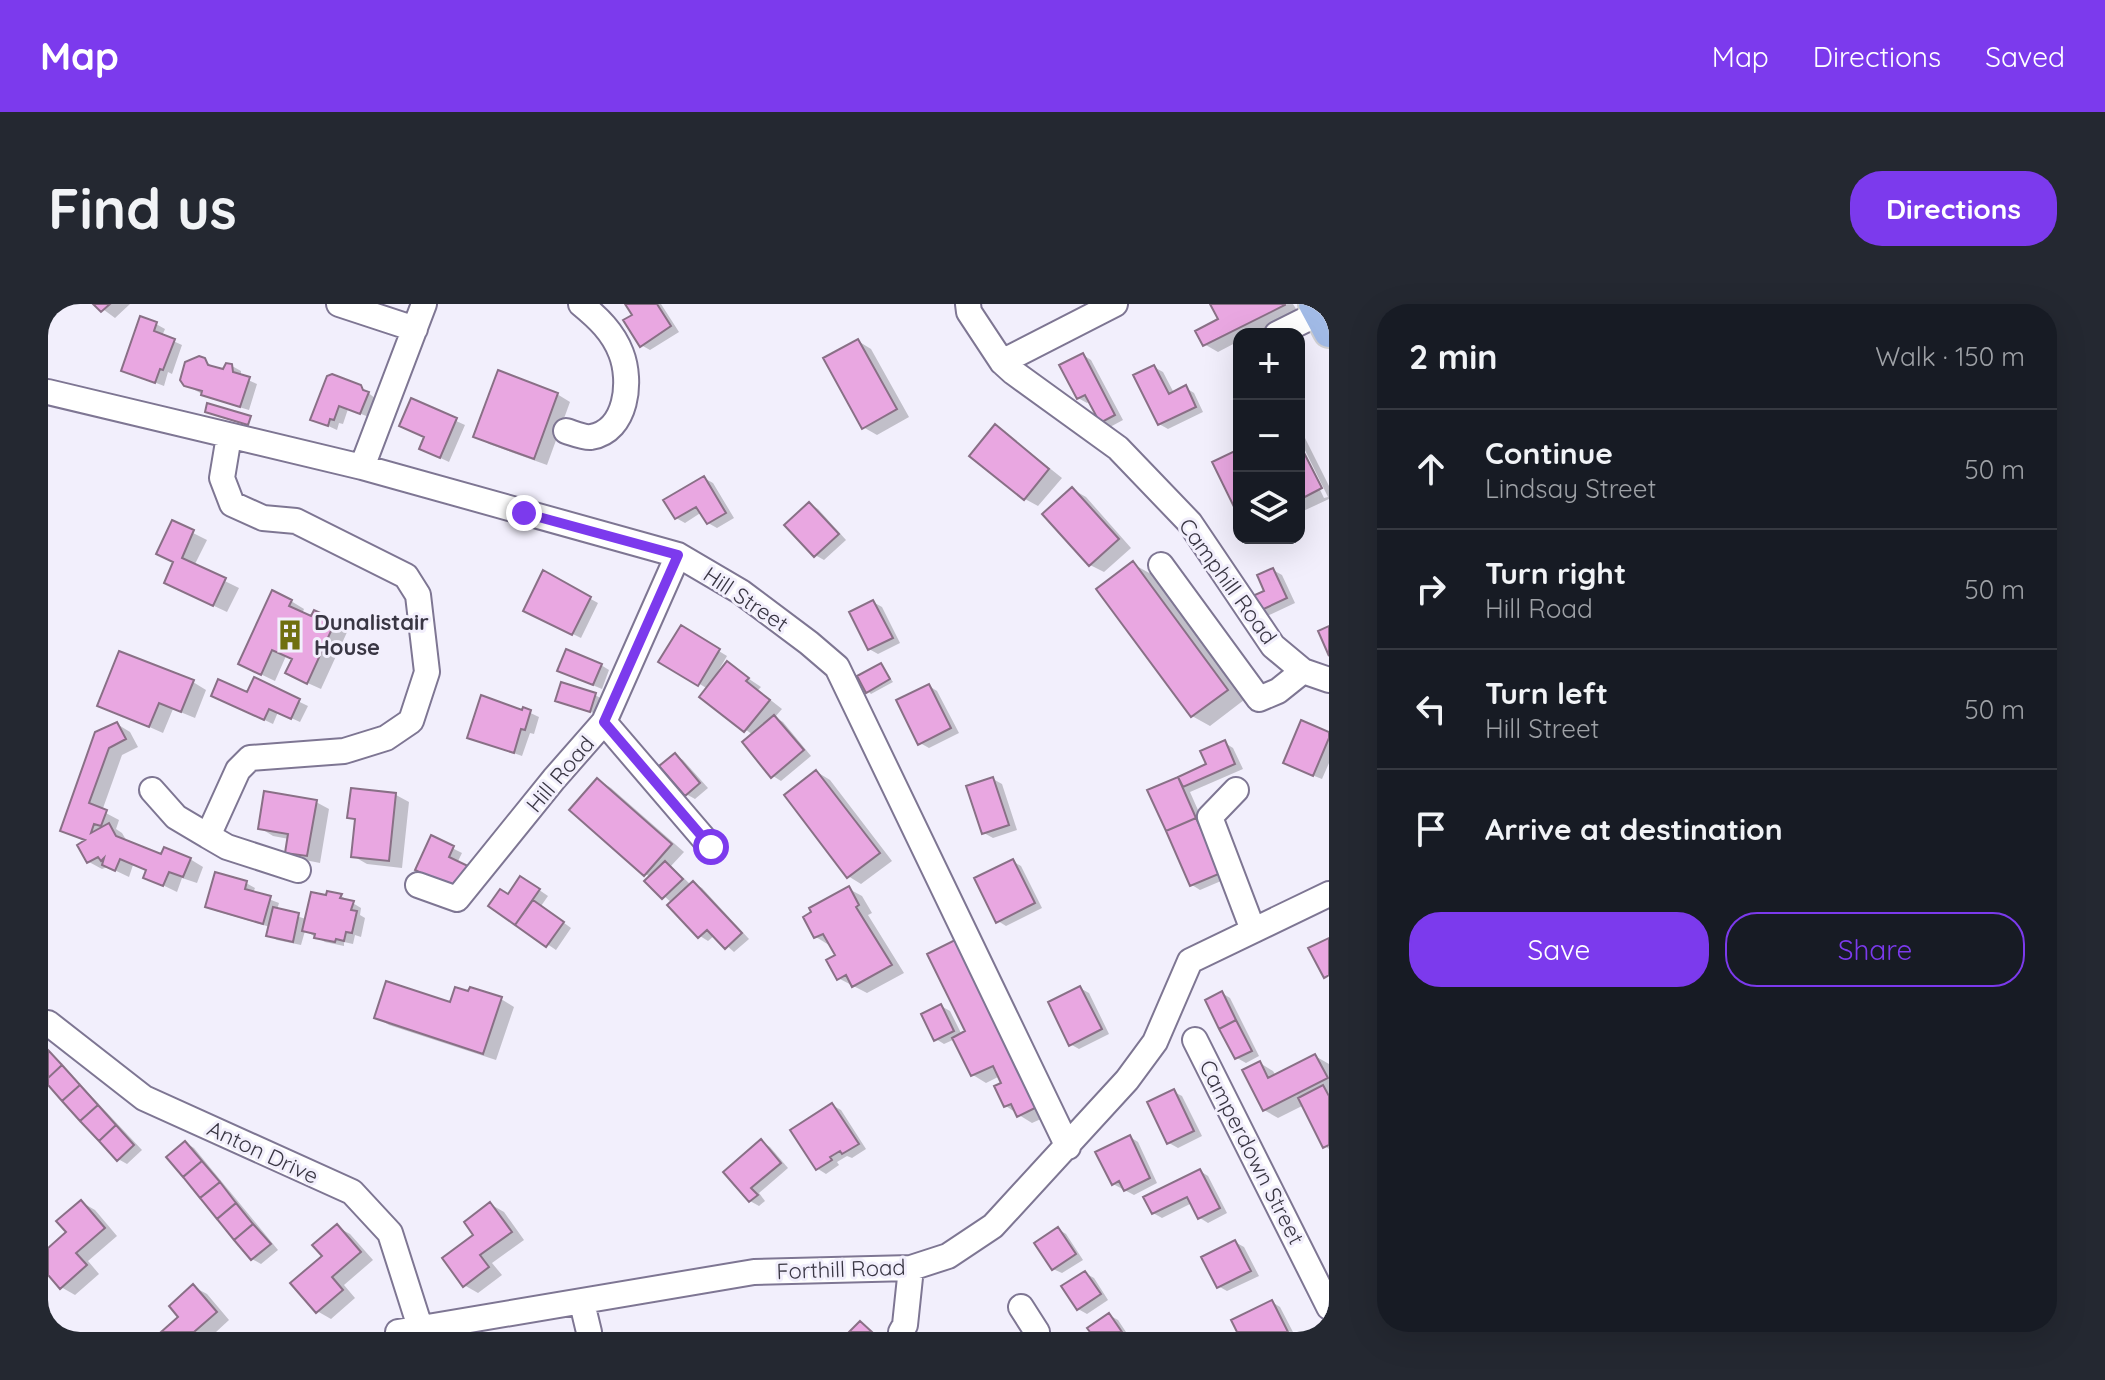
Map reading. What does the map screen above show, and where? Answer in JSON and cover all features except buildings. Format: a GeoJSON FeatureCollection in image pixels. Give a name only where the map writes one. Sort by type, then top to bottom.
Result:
{"type":"FeatureCollection","features":[{"type":"Feature","properties":{"kind":"street"},"geometry":{"type":"LineString","coordinates":[[339,304],[415,329]]}},
{"type":"Feature","properties":{"kind":"street"},"geometry":{"type":"LineString","coordinates":[[362,467],[424,304]]}},
{"type":"Feature","properties":{"kind":"street"},"geometry":{"type":"LineString","coordinates":[[566,431],[589,438],[612,428],[624,403],[628,379],[621,352],[606,325],[581,304]]}},
{"type":"Feature","properties":{"kind":"street","name":"Camphill Road"},"geometry":{"type":"LineString","coordinates":[[968,304],[969,312],[1002,362],[1118,448],[1190,523],[1273,646],[1303,671],[1329,680]]}},
{"type":"Feature","properties":{"kind":"street"},"geometry":{"type":"LineString","coordinates":[[1002,362],[1115,304]]}},
{"type":"Feature","properties":{"kind":"street"},"geometry":{"type":"LineString","coordinates":[[1292,328],[1321,316]]}},
{"type":"Feature","properties":{"kind":"street","name":"Hill Street"},"geometry":{"type":"LineString","coordinates":[[48,392],[362,467],[678,555],[741,592],[837,667],[1068,1147]]}},
{"type":"Feature","properties":{"kind":"street"},"geometry":{"type":"LineString","coordinates":[[208,836],[238,770],[250,758],[344,751],[386,738],[411,721],[427,672],[418,595],[406,576],[296,521],[263,518],[232,504],[222,478],[229,436]]}},
{"type":"Feature","properties":{"kind":"street","name":"Hill Road"},"geometry":{"type":"LineString","coordinates":[[418,885],[457,899],[604,722],[678,555]]}},
{"type":"Feature","properties":{"kind":"street"},"geometry":{"type":"LineString","coordinates":[[1161,565],[1259,699],[1278,691],[1303,671]]}},
{"type":"Feature","properties":{"kind":"street"},"geometry":{"type":"LineString","coordinates":[[604,722],[711,847]]}},
{"type":"Feature","properties":{"kind":"street"},"geometry":{"type":"LineString","coordinates":[[152,790],[176,817],[227,847],[298,870]]}},
{"type":"Feature","properties":{"kind":"street"},"geometry":{"type":"LineString","coordinates":[[1236,790],[1210,817],[1253,930],[1329,894]]}},
{"type":"Feature","properties":{"kind":"street","name":"Forthill Road"},"geometry":{"type":"LineString","coordinates":[[409,1330],[754,1272],[911,1268],[948,1256],[993,1226],[1127,1080],[1155,1042],[1190,961],[1253,930]]}},
{"type":"Feature","properties":{"kind":"street","name":"Anton Drive"},"geometry":{"type":"LineString","coordinates":[[48,1023],[144,1098],[251,1149],[352,1192],[390,1233],[409,1330]]}},
{"type":"Feature","properties":{"kind":"street","name":"Camperdown Street"},"geometry":{"type":"LineString","coordinates":[[1195,1040],[1329,1307]]}},
{"type":"Feature","properties":{"kind":"street"},"geometry":{"type":"LineString","coordinates":[[901,1332],[905,1325],[911,1268]]}},
{"type":"Feature","properties":{"kind":"street"},"geometry":{"type":"LineString","coordinates":[[582,1303],[589,1332]]}},
{"type":"Feature","properties":{"kind":"street"},"geometry":{"type":"LineString","coordinates":[[1021,1307],[1037,1332]]}},
{"type":"Feature","properties":{"kind":"place","name":"Dunalistair House"},"geometry":{"type":"Point","coordinates":[290,635]}},
{"type":"Feature","properties":{"kind":"route"},"geometry":{"type":"LineString","coordinates":[[524,513],[678,555],[604,722],[711,847]]}}]}
